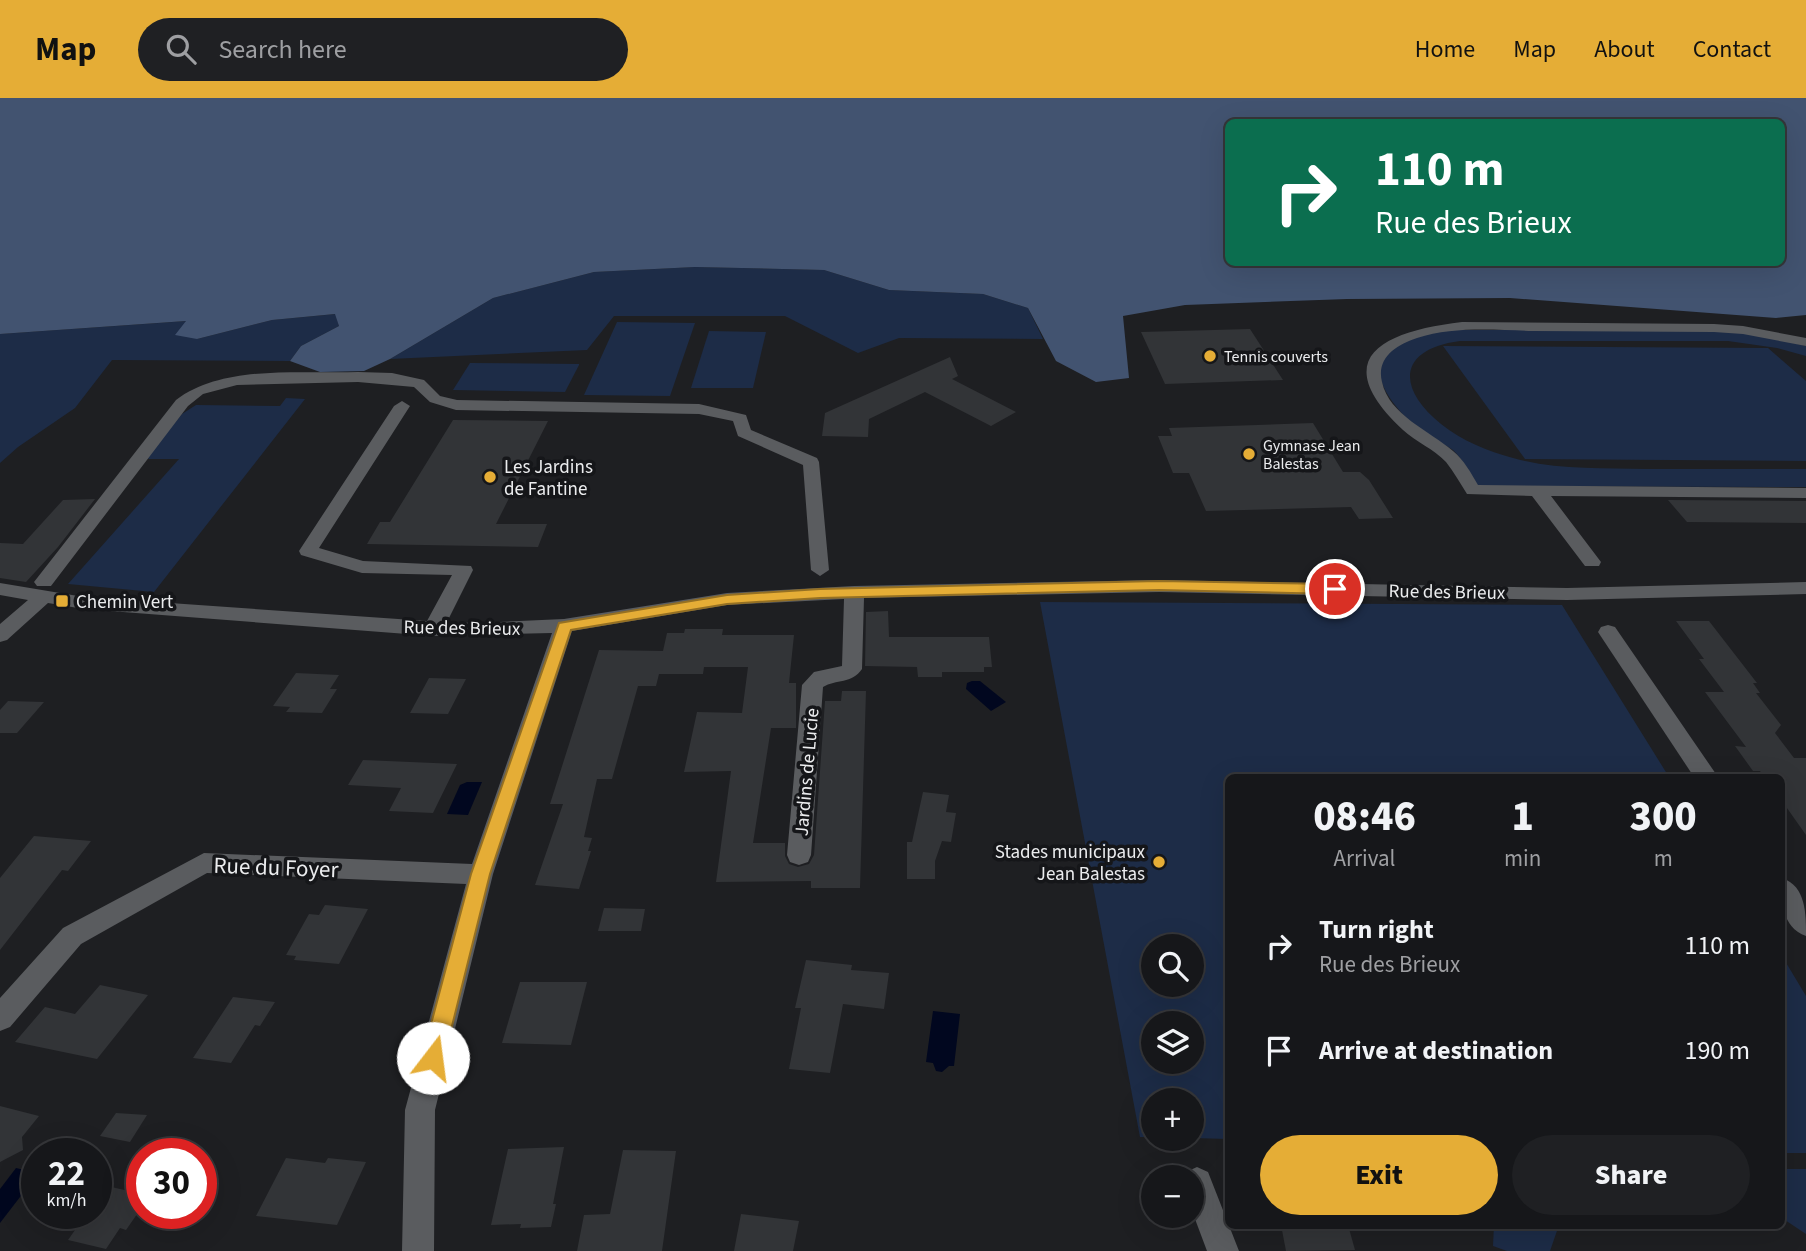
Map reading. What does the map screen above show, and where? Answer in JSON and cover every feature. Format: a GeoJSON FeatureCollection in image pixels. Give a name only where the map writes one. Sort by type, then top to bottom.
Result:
{"type":"FeatureCollection","features":[{"type":"Feature","properties":{"kind":"street"},"geometry":{"type":"LineString","coordinates":[[1806,342],[1743,330],[1714,328],[1462,326],[1426,330],[1405,336],[1378,353],[1373,365],[1378,389],[1387,404],[1408,427],[1450,456],[1473,490],[1806,493]]}},
{"type":"Feature","properties":{"kind":"street"},"geometry":{"type":"LineString","coordinates":[[0,635],[44,590],[182,403],[198,391],[236,380],[392,378],[419,383],[436,399],[456,405],[699,409],[740,418],[744,433],[811,462],[820,570]]}},
{"type":"Feature","properties":{"kind":"street"},"geometry":{"type":"LineString","coordinates":[[402,405],[308,551],[362,567],[464,570],[433,629]]}},
{"type":"Feature","properties":{"kind":"street"},"geometry":{"type":"LineString","coordinates":[[1537,490],[1592,562]]}},
{"type":"Feature","properties":{"kind":"street","name":"Rue des Brieux"},"geometry":{"type":"LineString","coordinates":[[0,589],[44,590],[244,616],[433,629],[564,626],[727,599],[854,592],[1159,586],[1567,594],[1806,588]]}},
{"type":"Feature","properties":{"kind":"street","name":"Jardins de Lucie"},"geometry":{"type":"LineString","coordinates":[[799,855],[813,685],[821,677],[840,676],[852,669],[854,592]]}},
{"type":"Feature","properties":{"kind":"street"},"geometry":{"type":"LineString","coordinates":[[418,1251],[420,1110],[481,874],[564,626]]}},
{"type":"Feature","properties":{"kind":"street"},"geometry":{"type":"LineString","coordinates":[[1608,632],[1704,774]]}},
{"type":"Feature","properties":{"kind":"street","name":"Rue du Foyer"},"geometry":{"type":"LineString","coordinates":[[0,1018],[72,936],[204,863],[481,874]]}},
{"type":"Feature","properties":{"kind":"street"},"geometry":{"type":"LineString","coordinates":[[1791,893],[1806,925]]}},
{"type":"Feature","properties":{"kind":"street"},"geometry":{"type":"LineString","coordinates":[[1204,1201],[1223,1251]]}},
{"type":"Feature","properties":{"kind":"shaded area"},"geometry":{"type":"Polygon","coordinates":[[[0,98],[1806,98],[1806,315],[1776,318],[1510,298],[1347,299],[1185,305],[1123,316],[1129,378],[1096,382],[1056,361],[1028,308],[983,294],[889,290],[824,270],[695,267],[594,272],[493,298],[390,359],[364,371],[320,372],[290,361],[301,346],[339,326],[335,314],[272,320],[197,339],[175,335],[186,321],[0,334],[0,98]]]}},
{"type":"Feature","properties":{"kind":"shaded area"},"geometry":{"type":"Polygon","coordinates":[[[695,267],[824,270],[889,290],[983,294],[1028,308],[1043,339],[899,338],[858,353],[785,316],[614,316],[587,350],[390,359],[493,298],[594,272],[695,267]]]}},
{"type":"Feature","properties":{"kind":"shaded area"},"geometry":{"type":"Polygon","coordinates":[[[336,314],[339,326],[301,346],[290,361],[112,360],[75,408],[18,447],[0,463],[0,334],[187,321],[197,339],[272,320],[336,314]]]}},
{"type":"Feature","properties":{"kind":"shaded area"},"geometry":{"type":"Polygon","coordinates":[[[617,322],[695,323],[670,396],[584,395],[617,322]]]}},
{"type":"Feature","properties":{"kind":"shaded area"},"geometry":{"type":"Polygon","coordinates":[[[1447,330],[1715,330],[1753,333],[1806,346],[1806,356],[1777,348],[1728,341],[1460,341],[1440,345],[1425,352],[1415,361],[1410,372],[1416,397],[1441,424],[1476,445],[1513,458],[1579,468],[1806,469],[1806,487],[1478,486],[1453,450],[1425,435],[1404,416],[1385,390],[1380,377],[1380,364],[1386,352],[1400,342],[1447,330]]]}},
{"type":"Feature","properties":{"kind":"shaded area"},"geometry":{"type":"Polygon","coordinates":[[[709,331],[766,332],[753,388],[691,388],[709,331]]]}},
{"type":"Feature","properties":{"kind":"shaded area"},"geometry":{"type":"Polygon","coordinates":[[[1443,346],[1768,348],[1806,381],[1806,461],[1525,459],[1443,346]]]}},
{"type":"Feature","properties":{"kind":"shaded area"},"geometry":{"type":"Polygon","coordinates":[[[470,363],[579,365],[565,392],[453,390],[470,363]]]}},
{"type":"Feature","properties":{"kind":"shaded area"},"geometry":{"type":"Polygon","coordinates":[[[286,398],[305,399],[154,592],[68,584],[179,459],[146,457],[182,414],[196,405],[280,406],[286,398]]]}},
{"type":"Feature","properties":{"kind":"shaded area","name":"Stades municipaux Jean Balestas"},"geometry":{"type":"Polygon","coordinates":[[[1040,602],[1562,605],[1667,774],[1225,774],[1225,1139],[1204,1138],[1204,1088],[1141,1088],[1140,1137],[1040,602]]]}},
{"type":"Feature","properties":{"kind":"shaded area"},"geometry":{"type":"Polygon","coordinates":[[[980,681],[1006,702],[991,711],[966,689],[967,683],[980,681]]]}},
{"type":"Feature","properties":{"kind":"shaded area"},"geometry":{"type":"Polygon","coordinates":[[[482,782],[468,815],[447,814],[460,785],[482,782]]]}},
{"type":"Feature","properties":{"kind":"shaded area"},"geometry":{"type":"Polygon","coordinates":[[[1785,961],[1806,996],[1806,1153],[1785,1153],[1785,961]]]}},
{"type":"Feature","properties":{"kind":"shaded area"},"geometry":{"type":"Polygon","coordinates":[[[933,1011],[960,1014],[954,1066],[949,1066],[942,1072],[936,1071],[933,1063],[926,1062],[933,1011]]]}},
{"type":"Feature","properties":{"kind":"shaded area"},"geometry":{"type":"Polygon","coordinates":[[[16,1168],[21,1169],[21,1196],[0,1223],[0,1189],[16,1168]]]}},
{"type":"Feature","properties":{"kind":"shaded area"},"geometry":{"type":"Polygon","coordinates":[[[1785,1169],[1806,1169],[1806,1234],[1785,1220],[1785,1169]]]}},
{"type":"Feature","properties":{"kind":"shaded area"},"geometry":{"type":"Polygon","coordinates":[[[1494,1229],[1558,1229],[1550,1251],[1507,1251],[1493,1246],[1494,1229]]]}},
{"type":"Feature","properties":{"kind":"building","name":"Tennis couverts"},"geometry":{"type":"Polygon","coordinates":[[[1250,329],[1283,380],[1165,384],[1141,332],[1250,329]]]}},
{"type":"Feature","properties":{"kind":"building"},"geometry":{"type":"Polygon","coordinates":[[[950,357],[958,376],[952,379],[1016,412],[991,426],[925,392],[869,419],[868,437],[822,436],[825,413],[950,357]]]}},
{"type":"Feature","properties":{"kind":"building"},"geometry":{"type":"Polygon","coordinates":[[[453,420],[548,421],[496,524],[547,524],[538,547],[367,544],[380,522],[390,522],[453,420]]]}},
{"type":"Feature","properties":{"kind":"building","name":"Gymnase Jean Balestas"},"geometry":{"type":"Polygon","coordinates":[[[1313,423],[1343,472],[1360,472],[1369,480],[1393,518],[1359,519],[1351,507],[1206,511],[1189,473],[1173,473],[1158,436],[1172,436],[1169,428],[1313,423]]]}},
{"type":"Feature","properties":{"kind":"building"},"geometry":{"type":"Polygon","coordinates":[[[95,499],[58,547],[26,582],[0,578],[0,543],[23,544],[63,500],[95,499]]]}},
{"type":"Feature","properties":{"kind":"building"},"geometry":{"type":"Polygon","coordinates":[[[1668,500],[1806,501],[1806,523],[1687,522],[1668,500]]]}},
{"type":"Feature","properties":{"kind":"building"},"geometry":{"type":"Polygon","coordinates":[[[888,611],[889,637],[989,637],[992,667],[984,667],[984,672],[942,672],[942,677],[918,677],[917,667],[865,666],[866,612],[888,611]]]}},
{"type":"Feature","properties":{"kind":"building"},"geometry":{"type":"Polygon","coordinates":[[[1676,621],[1709,621],[1757,683],[1753,683],[1760,693],[1756,693],[1781,725],[1775,733],[1794,758],[1806,758],[1806,835],[1785,805],[1785,774],[1762,774],[1760,771],[1753,771],[1735,746],[1746,747],[1705,692],[1724,692],[1699,659],[1704,659],[1676,621]]]}},
{"type":"Feature","properties":{"kind":"building"},"geometry":{"type":"Polygon","coordinates":[[[685,629],[723,629],[722,635],[794,635],[789,683],[796,683],[796,728],[771,728],[753,843],[785,843],[785,856],[789,864],[798,867],[809,864],[814,855],[825,701],[841,701],[842,691],[866,691],[860,888],[811,888],[811,881],[716,882],[731,771],[684,772],[697,712],[742,713],[748,667],[704,667],[703,674],[659,674],[656,686],[638,686],[612,779],[597,779],[584,837],[592,838],[588,851],[591,851],[579,889],[535,885],[563,804],[550,804],[599,650],[663,651],[667,633],[684,633],[685,629]]]}},
{"type":"Feature","properties":{"kind":"building"},"geometry":{"type":"Polygon","coordinates":[[[296,673],[339,675],[330,689],[337,689],[322,713],[286,712],[290,707],[273,706],[296,673]]]}},
{"type":"Feature","properties":{"kind":"building"},"geometry":{"type":"Polygon","coordinates":[[[429,678],[466,679],[448,714],[410,713],[429,678]]]}},
{"type":"Feature","properties":{"kind":"building"},"geometry":{"type":"Polygon","coordinates":[[[8,701],[44,702],[17,733],[0,733],[0,710],[8,701]]]}},
{"type":"Feature","properties":{"kind":"building"},"geometry":{"type":"Polygon","coordinates":[[[363,760],[457,764],[433,813],[389,811],[401,788],[348,785],[363,760]]]}},
{"type":"Feature","properties":{"kind":"building"},"geometry":{"type":"Polygon","coordinates":[[[923,792],[949,795],[946,812],[956,813],[951,842],[942,841],[935,861],[935,879],[907,879],[907,842],[912,842],[923,792]]]}},
{"type":"Feature","properties":{"kind":"building"},"geometry":{"type":"Polygon","coordinates":[[[34,836],[91,841],[68,871],[62,870],[0,950],[0,878],[34,836]]]}},
{"type":"Feature","properties":{"kind":"building"},"geometry":{"type":"Polygon","coordinates":[[[325,905],[368,909],[339,964],[294,960],[296,956],[286,955],[309,914],[319,915],[325,905]]]}},
{"type":"Feature","properties":{"kind":"building"},"geometry":{"type":"Polygon","coordinates":[[[604,908],[645,909],[641,931],[598,931],[604,908]]]}},
{"type":"Feature","properties":{"kind":"building"},"geometry":{"type":"Polygon","coordinates":[[[806,960],[852,965],[851,970],[889,973],[884,1009],[843,1004],[830,1073],[789,1069],[801,1008],[795,1008],[806,960]]]}},
{"type":"Feature","properties":{"kind":"building"},"geometry":{"type":"Polygon","coordinates":[[[520,982],[587,982],[571,1045],[502,1043],[520,982]]]}},
{"type":"Feature","properties":{"kind":"building"},"geometry":{"type":"Polygon","coordinates":[[[100,985],[148,995],[97,1059],[15,1042],[45,1007],[75,1014],[100,985]]]}},
{"type":"Feature","properties":{"kind":"building"},"geometry":{"type":"Polygon","coordinates":[[[233,997],[275,1002],[260,1026],[255,1025],[231,1063],[193,1058],[233,997]]]}},
{"type":"Feature","properties":{"kind":"building"},"geometry":{"type":"Polygon","coordinates":[[[0,1106],[39,1116],[21,1138],[21,1151],[0,1162],[0,1106]]]}},
{"type":"Feature","properties":{"kind":"building"},"geometry":{"type":"Polygon","coordinates":[[[116,1113],[147,1115],[133,1138],[126,1138],[126,1141],[100,1136],[116,1113]]]}},
{"type":"Feature","properties":{"kind":"building"},"geometry":{"type":"Polygon","coordinates":[[[564,1147],[551,1227],[491,1225],[508,1149],[564,1147]]]}},
{"type":"Feature","properties":{"kind":"building"},"geometry":{"type":"Polygon","coordinates":[[[623,1150],[676,1151],[662,1251],[577,1251],[584,1215],[610,1214],[623,1150]]]}},
{"type":"Feature","properties":{"kind":"building"},"geometry":{"type":"Polygon","coordinates":[[[286,1158],[325,1163],[328,1158],[366,1162],[337,1225],[256,1216],[286,1158]]]}},
{"type":"Feature","properties":{"kind":"building"},"geometry":{"type":"Polygon","coordinates":[[[112,1187],[126,1190],[127,1229],[126,1230],[120,1228],[106,1249],[68,1240],[76,1229],[112,1229],[112,1187]]]}},
{"type":"Feature","properties":{"kind":"building"},"geometry":{"type":"Polygon","coordinates":[[[741,1214],[799,1221],[793,1251],[734,1251],[741,1214]]]}},
{"type":"Feature","properties":{"kind":"building"},"geometry":{"type":"Polygon","coordinates":[[[1282,1229],[1349,1229],[1355,1250],[1286,1251],[1282,1229]]]}},
{"type":"Feature","properties":{"kind":"place","name":"Tennis couverts"},"geometry":{"type":"Point","coordinates":[1210,356]}},
{"type":"Feature","properties":{"kind":"place","name":"Gymnase Jean Balestas"},"geometry":{"type":"Point","coordinates":[1249,454]}},
{"type":"Feature","properties":{"kind":"place","name":"Les Jardins de Fantine"},"geometry":{"type":"Point","coordinates":[490,477]}},
{"type":"Feature","properties":{"kind":"place","name":"Chemin Vert"},"geometry":{"type":"Point","coordinates":[62,601]}},
{"type":"Feature","properties":{"kind":"place","name":"Stades municipaux Jean Balestas"},"geometry":{"type":"Point","coordinates":[1159,862]}},
{"type":"Feature","properties":{"kind":"route"},"geometry":{"type":"LineString","coordinates":[[433,1058],[481,874],[564,626],[727,599],[820,593],[1159,586],[1335,589]]}}]}
